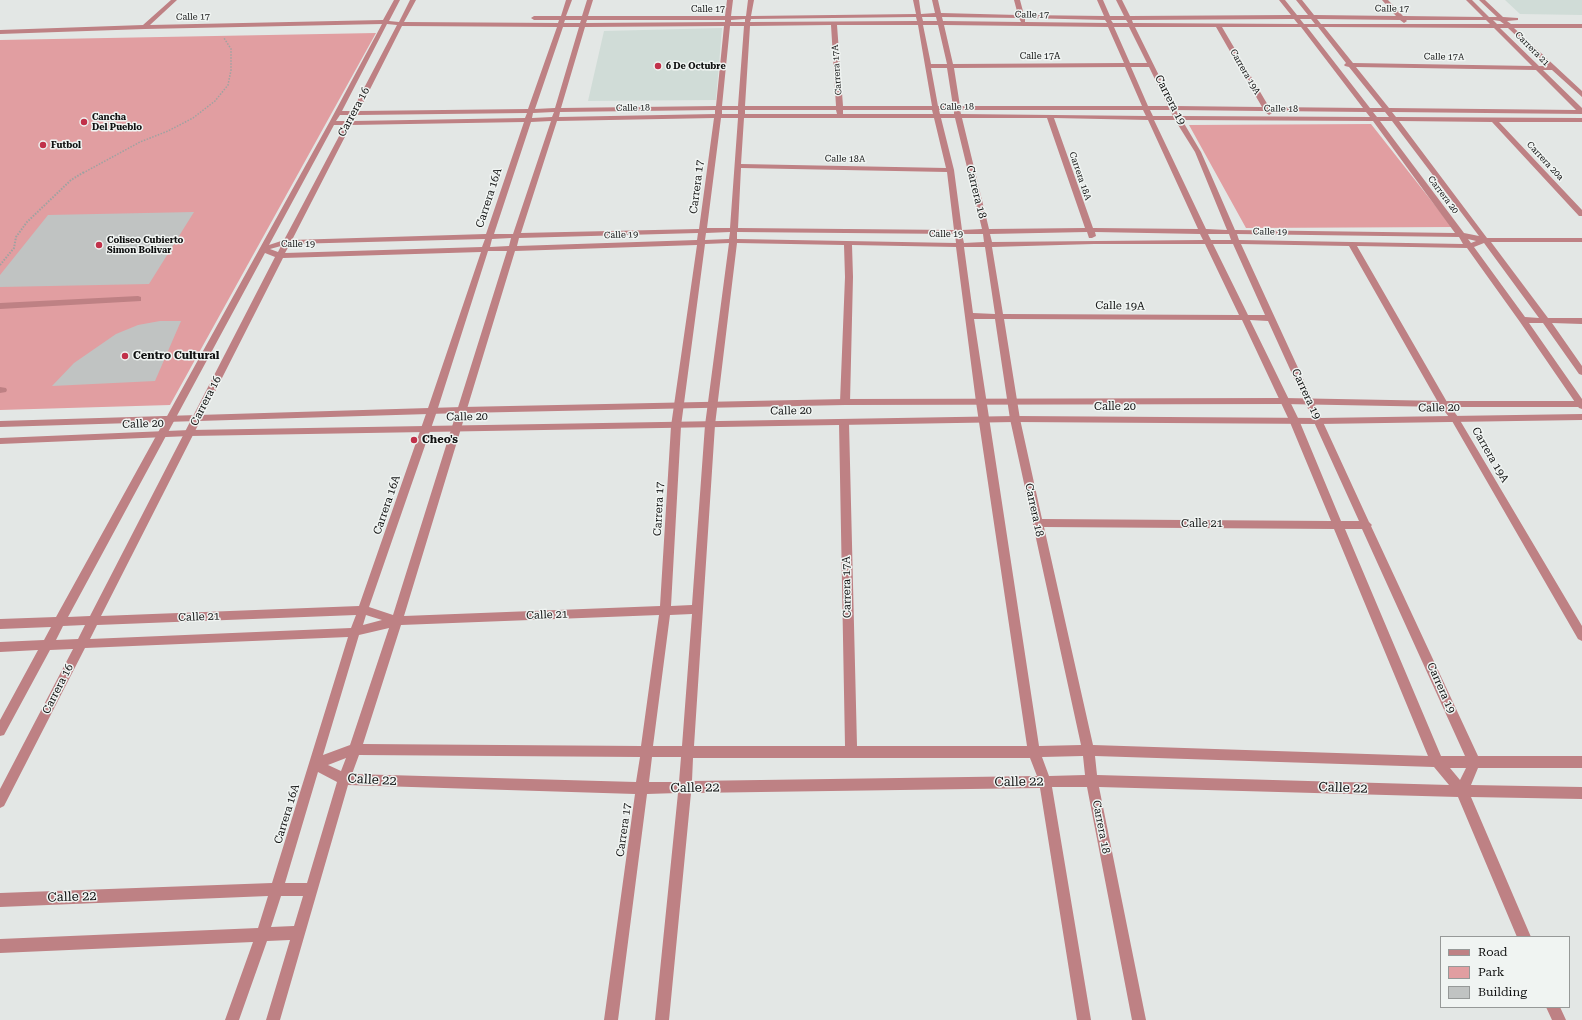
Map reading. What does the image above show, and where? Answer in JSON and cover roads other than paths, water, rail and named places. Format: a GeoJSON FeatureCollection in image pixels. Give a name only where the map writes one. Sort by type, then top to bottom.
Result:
{"type":"FeatureCollection","features":[{"type":"Feature","properties":{"kind":"street"},"geometry":{"type":"LineString","coordinates":[[145,27],[174,0]]}},
{"type":"Feature","properties":{"kind":"street","name":"Carrera 16"},"geometry":{"type":"LineString","coordinates":[[0,731],[338,113],[397,0]]}},
{"type":"Feature","properties":{"kind":"street","name":"Carrera 16"},"geometry":{"type":"LineString","coordinates":[[0,802],[353,113],[414,0]]}},
{"type":"Feature","properties":{"kind":"street","name":"Carrera 16A"},"geometry":{"type":"LineString","coordinates":[[232,1020],[262,936],[355,632],[426,429],[529,115],[569,0]]}},
{"type":"Feature","properties":{"kind":"street"},"geometry":{"type":"LineString","coordinates":[[273,1020],[344,780],[397,621],[455,429],[556,114],[590,0]]}},
{"type":"Feature","properties":{"kind":"street","name":"Carrera 17"},"geometry":{"type":"LineString","coordinates":[[611,1020],[665,610],[676,426],[680,406],[719,112],[730,0]]}},
{"type":"Feature","properties":{"kind":"street"},"geometry":{"type":"LineString","coordinates":[[662,1020],[685,788],[710,425],[733,242],[748,21],[751,0]]}},
{"type":"Feature","properties":{"kind":"street","name":"Carrera 18"},"geometry":{"type":"LineString","coordinates":[[916,0],[937,117],[950,170],[981,402],[1034,752],[1044,782],[1084,1020]]}},
{"type":"Feature","properties":{"kind":"street","name":"Carrera 18"},"geometry":{"type":"LineString","coordinates":[[935,0],[950,65],[957,112],[986,231],[1015,419],[1088,750],[1092,781],[1139,1020]]}},
{"type":"Feature","properties":{"kind":"street"},"geometry":{"type":"LineString","coordinates":[[1017,0],[1024,24]]}},
{"type":"Feature","properties":{"kind":"street","name":"Carrera 19"},"geometry":{"type":"LineString","coordinates":[[1100,0],[1146,109],[1294,420],[1437,762],[1462,791],[1524,936]]}},
{"type":"Feature","properties":{"kind":"street","name":"Carrera 19"},"geometry":{"type":"LineString","coordinates":[[1118,0],[1152,65],[1177,118],[1198,152],[1236,242],[1367,525],[1474,762]]}},
{"type":"Feature","properties":{"kind":"street","name":"Carrera 20"},"geometry":{"type":"LineString","coordinates":[[1282,0],[1334,64],[1374,120],[1469,246],[1523,320],[1581,405]]}},
{"type":"Feature","properties":{"kind":"street","name":"Carrera 20"},"geometry":{"type":"LineString","coordinates":[[1299,0],[1395,120],[1546,321],[1582,372]]}},
{"type":"Feature","properties":{"kind":"street"},"geometry":{"type":"LineString","coordinates":[[1385,0],[1409,26]]}},
{"type":"Feature","properties":{"kind":"street","name":"Carrera 21"},"geometry":{"type":"LineString","coordinates":[[1469,0],[1497,26],[1582,112]]}},
{"type":"Feature","properties":{"kind":"street","name":"Carrera 21"},"geometry":{"type":"LineString","coordinates":[[1482,0],[1582,95]]}},
{"type":"Feature","properties":{"kind":"street","name":"Calle 17"},"geometry":{"type":"LineString","coordinates":[[748,21],[834,24],[919,19],[938,15],[1022,16],[1109,21]]}},
{"type":"Feature","properties":{"kind":"street","name":"Calle 17"},"geometry":{"type":"LineString","coordinates":[[0,32],[402,21],[584,22],[919,19],[941,23],[1024,24],[1296,17],[1582,19]]}},
{"type":"Feature","properties":{"kind":"street","name":"Calle 17"},"geometry":{"type":"LineString","coordinates":[[1129,21],[1218,25],[1582,26]]}},
{"type":"Feature","properties":{"kind":"street","name":"Carrera 17A"},"geometry":{"type":"LineString","coordinates":[[834,24],[840,116]]}},
{"type":"Feature","properties":{"kind":"street","name":"Carrera 19A"},"geometry":{"type":"LineString","coordinates":[[1218,25],[1272,118]]}},
{"type":"Feature","properties":{"kind":"street","name":"Calle 17A"},"geometry":{"type":"LineString","coordinates":[[1334,64],[1553,68]]}},
{"type":"Feature","properties":{"kind":"street","name":"Calle 17A"},"geometry":{"type":"LineString","coordinates":[[928,66],[1152,65]]}},
{"type":"Feature","properties":{"kind":"street","name":"Calle 18"},"geometry":{"type":"LineString","coordinates":[[332,123],[556,114],[742,112],[840,108],[936,108],[957,112],[1151,118],[1495,121],[1582,120]]}},
{"type":"Feature","properties":{"kind":"street","name":"Calle 18"},"geometry":{"type":"LineString","coordinates":[[742,112],[840,116],[937,117],[957,112],[1173,108],[1582,112]]}},
{"type":"Feature","properties":{"kind":"street","name":"Calle 18"},"geometry":{"type":"LineString","coordinates":[[338,113],[556,114]]}},
{"type":"Feature","properties":{"kind":"street","name":"Carrera 18A"},"geometry":{"type":"LineString","coordinates":[[1050,116],[1094,242]]}},
{"type":"Feature","properties":{"kind":"street","name":"Carrera 20a"},"geometry":{"type":"LineString","coordinates":[[1495,121],[1582,214]]}},
{"type":"Feature","properties":{"kind":"street","name":"Calle 18A"},"geometry":{"type":"LineString","coordinates":[[739,166],[950,170]]}},
{"type":"Feature","properties":{"kind":"street","name":"Calle 19"},"geometry":{"type":"LineString","coordinates":[[263,249],[287,242],[734,230],[958,232],[1089,230],[1460,235],[1485,240],[1582,240]]}},
{"type":"Feature","properties":{"kind":"street","name":"Calle 19"},"geometry":{"type":"LineString","coordinates":[[263,249],[280,256],[702,242],[959,245],[988,243],[1236,242],[1469,246],[1485,240]]}},
{"type":"Feature","properties":{"kind":"street"},"geometry":{"type":"LineString","coordinates":[[845,402],[849,277],[848,243]]}},
{"type":"Feature","properties":{"kind":"street","name":"Carrera 19A"},"geometry":{"type":"LineString","coordinates":[[1352,244],[1444,404],[1455,419],[1582,636]]}},
{"type":"Feature","properties":{"kind":"street"},"geometry":{"type":"LineString","coordinates":[[0,306],[138,299]]}},
{"type":"Feature","properties":{"kind":"street","name":"Calle 19A"},"geometry":{"type":"LineString","coordinates":[[969,316],[1000,315],[1271,318]]}},
{"type":"Feature","properties":{"kind":"street"},"geometry":{"type":"LineString","coordinates":[[1523,320],[1582,321]]}},
{"type":"Feature","properties":{"kind":"street","name":"Calle 20"},"geometry":{"type":"LineString","coordinates":[[0,424],[462,410],[845,402],[1284,401],[1581,405]]}},
{"type":"Feature","properties":{"kind":"street","name":"Calle 20"},"geometry":{"type":"LineString","coordinates":[[0,441],[190,433],[676,426],[1015,419],[1319,421],[1582,418]]}},
{"type":"Feature","properties":{"kind":"street","name":"Carrera 17A"},"geometry":{"type":"LineString","coordinates":[[844,423],[851,751]]}},
{"type":"Feature","properties":{"kind":"street","name":"Calle 21"},"geometry":{"type":"LineString","coordinates":[[1037,523],[1367,525]]}},
{"type":"Feature","properties":{"kind":"street","name":"Calle 21"},"geometry":{"type":"LineString","coordinates":[[0,647],[83,642],[355,632],[397,621],[698,609]]}},
{"type":"Feature","properties":{"kind":"street","name":"Calle 21"},"geometry":{"type":"LineString","coordinates":[[0,624],[363,610],[397,621]]}},
{"type":"Feature","properties":{"kind":"street"},"geometry":{"type":"LineString","coordinates":[[315,764],[355,748],[647,752],[1034,752],[1088,750],[1437,762],[1582,762]]}},
{"type":"Feature","properties":{"kind":"street"},"geometry":{"type":"LineString","coordinates":[[1462,791],[1474,762]]}},
{"type":"Feature","properties":{"kind":"street","name":"Calle 22"},"geometry":{"type":"LineString","coordinates":[[315,764],[344,780],[642,788],[1092,781],[1582,793]]}},
{"type":"Feature","properties":{"kind":"street","name":"Calle 22"},"geometry":{"type":"LineString","coordinates":[[0,900],[276,889],[311,890]]}},
{"type":"Feature","properties":{"kind":"street"},"geometry":{"type":"LineString","coordinates":[[0,946],[262,936],[299,933]]}},
{"type":"Feature","properties":{"kind":"street"},"geometry":{"type":"LineString","coordinates":[[1553,1008],[1559,1020]]}},
{"type":"Feature","properties":{"kind":"place","name":"6 De Octubre"},"geometry":{"type":"Point","coordinates":[658,66]}},
{"type":"Feature","properties":{"kind":"place","name":"Cancha Del Pueblo"},"geometry":{"type":"Point","coordinates":[84,122]}},
{"type":"Feature","properties":{"kind":"place","name":"Futbol"},"geometry":{"type":"Point","coordinates":[43,145]}},
{"type":"Feature","properties":{"kind":"place","name":"Coliseo Cubierto Simon Bolivar"},"geometry":{"type":"Point","coordinates":[99,245]}},
{"type":"Feature","properties":{"kind":"place","name":"Centro Cultural"},"geometry":{"type":"Point","coordinates":[125,356]}},
{"type":"Feature","properties":{"kind":"place","name":"Cheo's"},"geometry":{"type":"Point","coordinates":[414,440]}}]}
